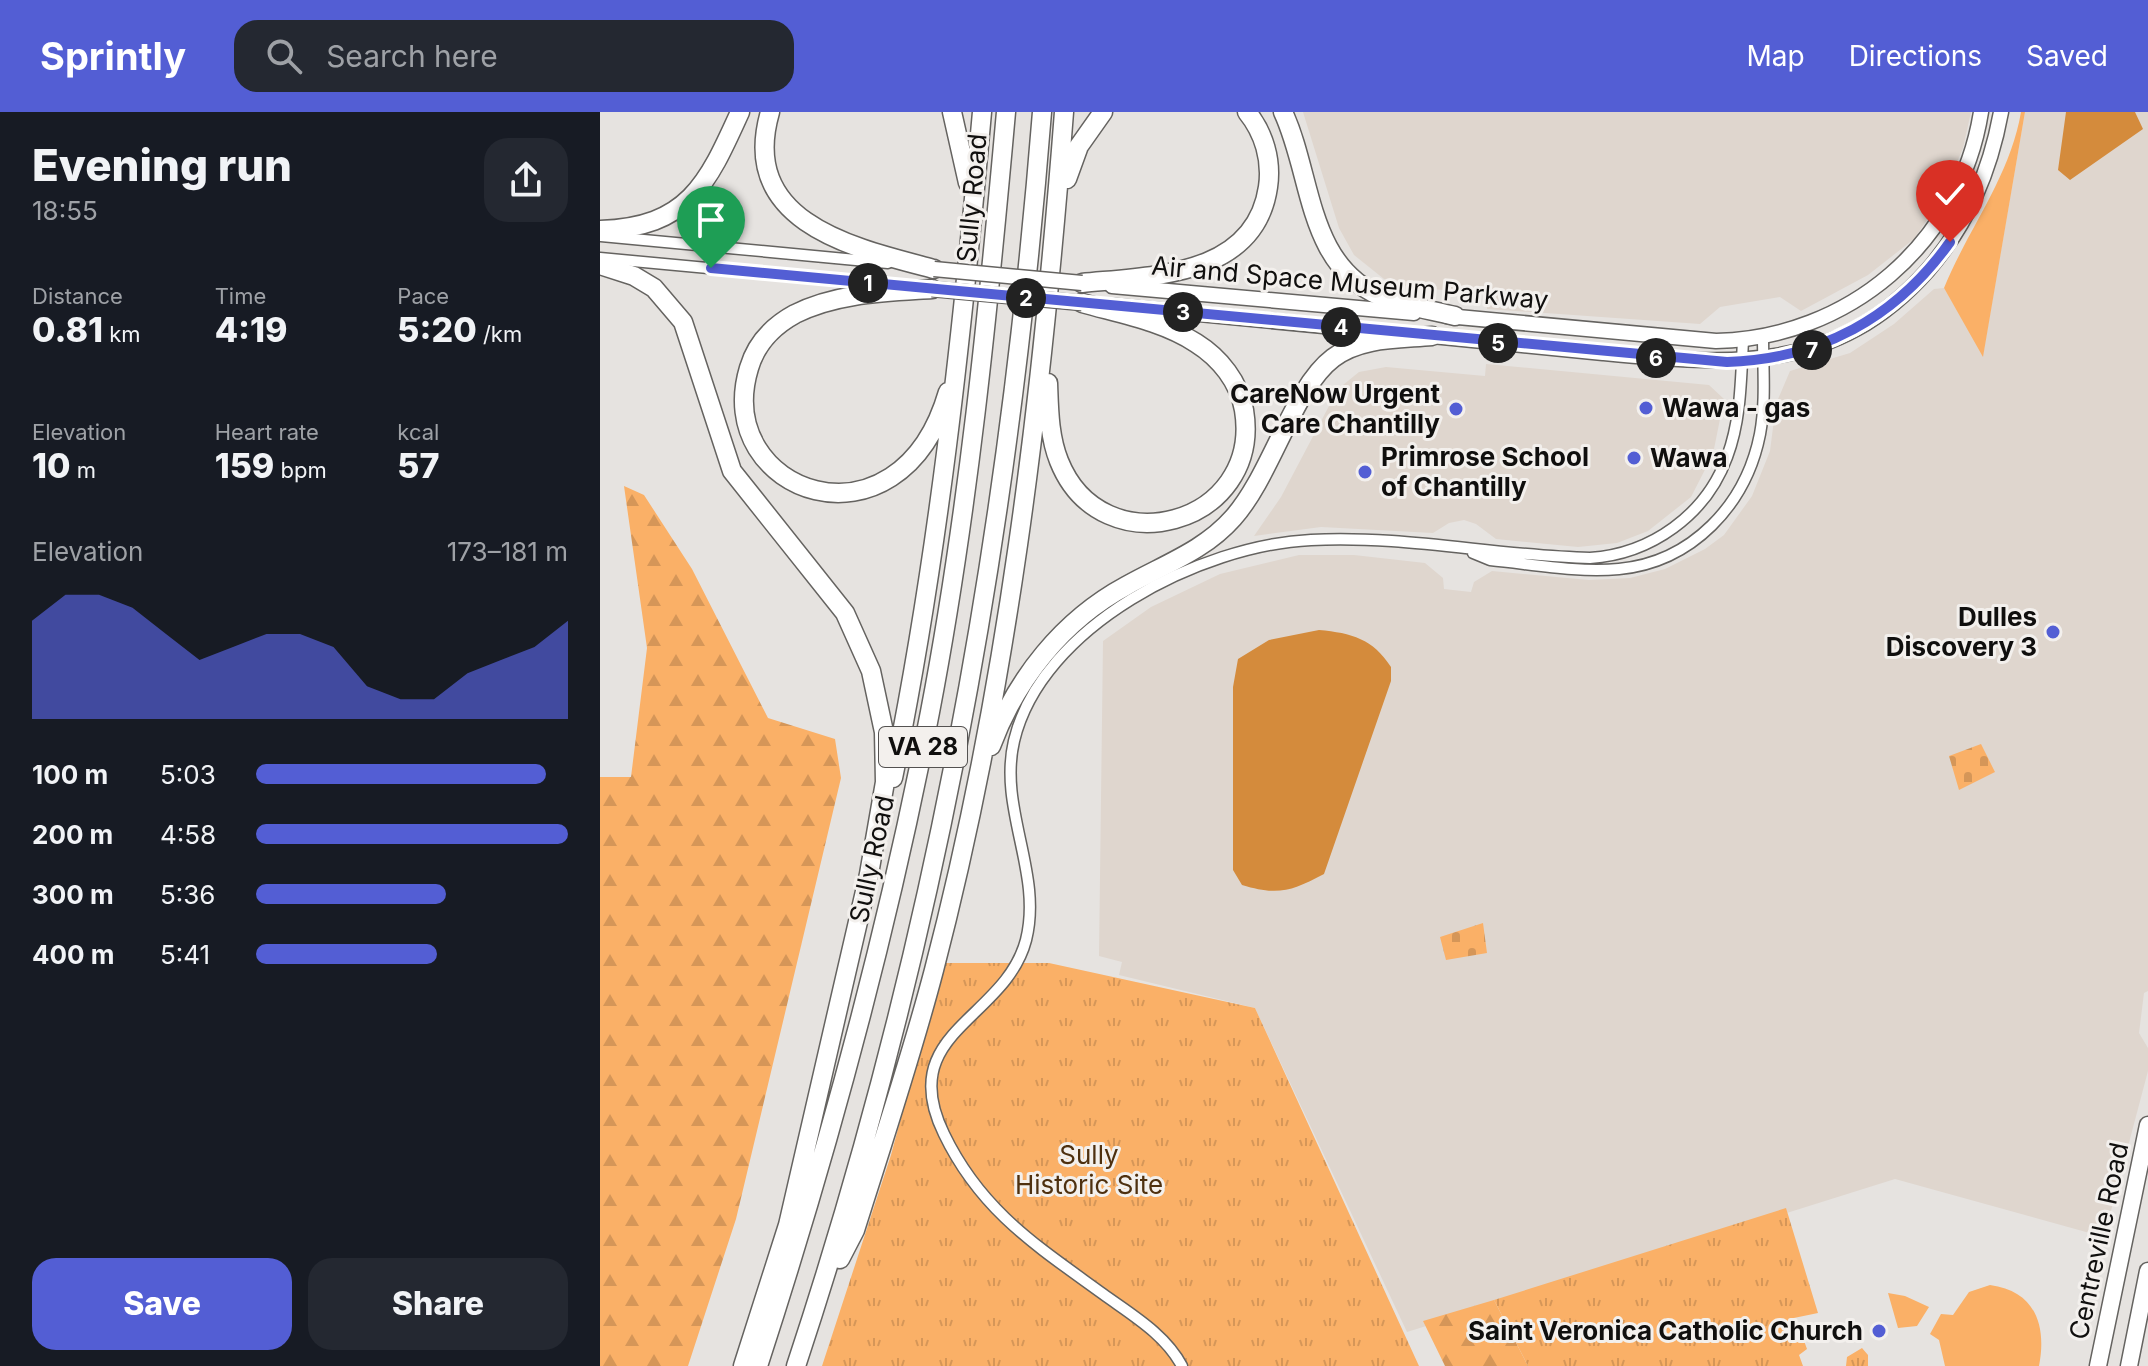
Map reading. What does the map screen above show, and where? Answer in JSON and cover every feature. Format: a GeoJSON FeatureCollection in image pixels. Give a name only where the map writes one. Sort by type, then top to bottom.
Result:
{"type":"FeatureCollection","features":[{"type":"Feature","properties":{"kind":"highway"},"geometry":{"type":"LineString","coordinates":[[600,233],[643,226],[663,219],[688,203],[712,172],[740,112]]}},
{"type":"Feature","properties":{"kind":"highway"},"geometry":{"type":"LineString","coordinates":[[770,112],[765,134],[767,163],[777,191],[792,210],[814,228],[840,242],[934,269]]}},
{"type":"Feature","properties":{"kind":"highway"},"geometry":{"type":"LineString","coordinates":[[952,112],[967,174],[969,265]]}},
{"type":"Feature","properties":{"kind":"highway"},"geometry":{"type":"LineString","coordinates":[[743,1366],[788,1225],[891,790],[925,608],[950,442],[982,112]]}},
{"type":"Feature","properties":{"kind":"highway","name":"Sully Road"},"geometry":{"type":"LineString","coordinates":[[758,1366],[853,1054],[930,712],[973,439],[1006,112]]}},
{"type":"Feature","properties":{"kind":"highway","name":"VA 28"},"geometry":{"type":"LineString","coordinates":[[796,1366],[895,1035],[969,697],[1018,371],[1042,112]]}},
{"type":"Feature","properties":{"kind":"highway"},"geometry":{"type":"LineString","coordinates":[[814,1312],[855,1230],[906,1069],[934,968],[968,817],[1013,568],[1051,276],[1064,112]]}},
{"type":"Feature","properties":{"kind":"highway"},"geometry":{"type":"LineString","coordinates":[[1057,212],[1079,146],[1103,112]]}},
{"type":"Feature","properties":{"kind":"highway"},"geometry":{"type":"LineString","coordinates":[[1082,283],[1126,283],[1195,267],[1230,250],[1248,234],[1265,202],[1269,170],[1262,135],[1247,112]]}},
{"type":"Feature","properties":{"kind":"highway"},"geometry":{"type":"LineString","coordinates":[[1283,112],[1320,234],[1342,269],[1362,286],[1385,298],[1455,316]]}},
{"type":"Feature","properties":{"kind":"highway"},"geometry":{"type":"LineString","coordinates":[[600,265],[645,282],[678,312],[689,332],[732,471],[753,502],[827,586],[860,641],[879,702],[885,749],[885,782],[869,874]]}},
{"type":"Feature","properties":{"kind":"highway"},"geometry":{"type":"LineString","coordinates":[[1051,276],[1049,415],[1055,451],[1065,474],[1089,502],[1121,520],[1154,524],[1187,516],[1218,495],[1241,456],[1246,426],[1234,382],[1220,362],[1186,336],[1147,320],[1082,303]]}},
{"type":"Feature","properties":{"kind":"highway"},"geometry":{"type":"LineString","coordinates":[[932,289],[868,294],[825,303],[798,312],[769,333],[751,362],[745,403],[756,445],[779,471],[809,489],[842,495],[864,491],[896,476],[921,449],[939,418],[950,383],[964,311]]}},
{"type":"Feature","properties":{"kind":"highway"},"geometry":{"type":"LineString","coordinates":[[968,817],[1003,717],[1019,688],[1052,645],[1111,594],[1197,549],[1232,520],[1251,496],[1309,388],[1329,361],[1364,343],[1432,336]]}},
{"type":"Feature","properties":{"kind":"main road","name":"Air and Space Museum Parkway"},"geometry":{"type":"LineString","coordinates":[[1126,283],[1704,341],[1743,340],[1806,325],[1849,305],[1884,281],[1916,252],[1937,226],[1958,187],[1981,112]]}},
{"type":"Feature","properties":{"kind":"main road","name":"Air and Space Museum Parkway"},"geometry":{"type":"LineString","coordinates":[[932,289],[1692,361],[1742,362],[1802,353],[1843,337],[1888,308],[1939,257],[1977,197],[1992,154],[2001,112]]}},
{"type":"Feature","properties":{"kind":"main road"},"geometry":{"type":"LineString","coordinates":[[934,269],[1082,283]]}},
{"type":"Feature","properties":{"kind":"main road","name":"Centreville Road"},"geometry":{"type":"LineString","coordinates":[[2098,1366],[2148,1125]]}},
{"type":"Feature","properties":{"kind":"main road","name":"Centreville Road"},"geometry":{"type":"LineString","coordinates":[[2129,1366],[2148,1271]]}},
{"type":"Feature","properties":{"kind":"street"},"geometry":{"type":"LineString","coordinates":[[600,233],[934,269]]}},
{"type":"Feature","properties":{"kind":"street","name":"Air and Space Museum Parkway"},"geometry":{"type":"LineString","coordinates":[[600,258],[932,289]]}},
{"type":"Feature","properties":{"kind":"street"},"geometry":{"type":"LineString","coordinates":[[1464,549],[1490,560],[1602,570],[1645,564],[1687,546],[1723,516],[1748,474],[1760,431],[1763,336]]}},
{"type":"Feature","properties":{"kind":"street"},"geometry":{"type":"LineString","coordinates":[[1182,1366],[1156,1333],[998,1215],[945,1136],[932,1101],[932,1074],[938,1052],[952,1032],[1005,979],[1027,936],[1027,882],[1009,780],[1015,737],[1030,698],[1046,675],[1092,627],[1124,605],[1200,567],[1252,549],[1315,539],[1601,557],[1637,549],[1669,532],[1696,507],[1727,458],[1739,400],[1743,340]]}},
{"type":"Feature","properties":{"kind":"shaded area"},"geometry":{"type":"Polygon","coordinates":[[[1303,112],[1971,112],[1963,148],[1943,196],[1914,239],[1868,275],[1801,311],[1780,297],[1720,307],[1700,324],[1487,309],[1487,294],[1409,287],[1384,279],[1354,255],[1339,228],[1303,112]]]}},
{"type":"Feature","properties":{"kind":"shaded area"},"geometry":{"type":"Polygon","coordinates":[[[2025,112],[2148,112],[2148,991],[2144,993],[2139,1033],[2148,1048],[2148,1071],[2104,1237],[1895,1179],[1407,1332],[1255,1008],[1119,975],[1122,962],[1099,956],[1103,641],[1151,607],[1220,574],[1299,555],[1354,555],[1425,563],[1443,578],[1444,589],[1471,592],[1474,582],[1492,571],[1589,580],[1630,578],[1665,569],[1705,549],[1724,535],[1752,496],[1770,451],[1776,404],[1790,371],[1850,353],[1894,324],[1934,289],[1944,288],[1983,355],[2025,112]]]}},
{"type":"Feature","properties":{"kind":"shaded area"},"geometry":{"type":"Polygon","coordinates":[[[2066,112],[2135,112],[2143,129],[2070,180],[2058,170],[2066,112]]]}},
{"type":"Feature","properties":{"kind":"shaded area"},"geometry":{"type":"Polygon","coordinates":[[[1486,364],[1709,385],[1724,399],[1713,454],[1691,497],[1648,531],[1617,543],[1578,547],[1496,539],[1476,524],[1464,520],[1449,523],[1433,533],[1321,527],[1254,536],[1281,497],[1338,389],[1359,372],[1386,367],[1485,376],[1486,364]]]}},
{"type":"Feature","properties":{"kind":"shaded area"},"geometry":{"type":"Polygon","coordinates":[[[1319,630],[1342,633],[1369,644],[1391,667],[1391,681],[1324,874],[1284,890],[1242,885],[1233,870],[1233,687],[1238,659],[1269,640],[1319,630]]]}},
{"type":"Feature","properties":{"kind":"green space"},"geometry":{"type":"Polygon","coordinates":[[[2021,112],[2025,112],[1983,357],[1944,288],[2008,158],[2021,112]]]}},
{"type":"Feature","properties":{"kind":"green space"},"geometry":{"type":"Polygon","coordinates":[[[624,486],[644,495],[692,569],[768,718],[835,739],[841,778],[736,1219],[688,1366],[600,1366],[600,777],[631,777],[647,648],[624,486]]]}},
{"type":"Feature","properties":{"kind":"green space"},"geometry":{"type":"Polygon","coordinates":[[[1981,744],[1995,772],[1959,790],[1949,756],[1981,744]]]}},
{"type":"Feature","properties":{"kind":"green space"},"geometry":{"type":"Polygon","coordinates":[[[1483,923],[1487,953],[1446,960],[1440,937],[1483,923]]]}},
{"type":"Feature","properties":{"kind":"green space","name":"Sully Historic Site"},"geometry":{"type":"Polygon","coordinates":[[[943,963],[1049,963],[1255,1008],[1419,1366],[822,1366],[891,1155],[943,963]]]}},
{"type":"Feature","properties":{"kind":"green space"},"geometry":{"type":"Polygon","coordinates":[[[1786,1208],[1818,1313],[1789,1319],[1794,1338],[1803,1338],[1807,1349],[1799,1355],[1803,1366],[1528,1366],[1494,1300],[1786,1208]]]}},
{"type":"Feature","properties":{"kind":"green space"},"geometry":{"type":"Polygon","coordinates":[[[1990,1285],[2018,1294],[2034,1312],[2041,1337],[2039,1366],[1945,1366],[1939,1340],[1930,1334],[1941,1314],[1953,1315],[1969,1292],[1990,1285]]]}},
{"type":"Feature","properties":{"kind":"green space"},"geometry":{"type":"Polygon","coordinates":[[[1888,1293],[1905,1296],[1929,1307],[1917,1326],[1898,1328],[1888,1293]]]}},
{"type":"Feature","properties":{"kind":"green space"},"geometry":{"type":"Polygon","coordinates":[[[1494,1300],[1528,1366],[1445,1366],[1423,1321],[1494,1300]]]}},
{"type":"Feature","properties":{"kind":"green space"},"geometry":{"type":"Polygon","coordinates":[[[1862,1348],[1868,1355],[1868,1366],[1846,1366],[1847,1357],[1862,1348]]]}},
{"type":"Feature","properties":{"kind":"place","name":"Wawa - gas"},"geometry":{"type":"Point","coordinates":[1646,408]}},
{"type":"Feature","properties":{"kind":"place","name":"CareNow Urgent Care Chantilly"},"geometry":{"type":"Point","coordinates":[1456,409]}},
{"type":"Feature","properties":{"kind":"place","name":"Wawa"},"geometry":{"type":"Point","coordinates":[1634,458]}},
{"type":"Feature","properties":{"kind":"place","name":"Primrose School of Chantilly"},"geometry":{"type":"Point","coordinates":[1365,472]}},
{"type":"Feature","properties":{"kind":"place","name":"Dulles Discovery 3"},"geometry":{"type":"Point","coordinates":[2053,632]}},
{"type":"Feature","properties":{"kind":"place","name":"Saint Veronica Catholic Church"},"geometry":{"type":"Point","coordinates":[1879,1331]}},
{"type":"Feature","properties":{"kind":"route"},"geometry":{"type":"LineString","coordinates":[[711,268],[1692,361],[1742,362],[1802,353],[1843,337],[1903,296],[1950,242]]}}]}
